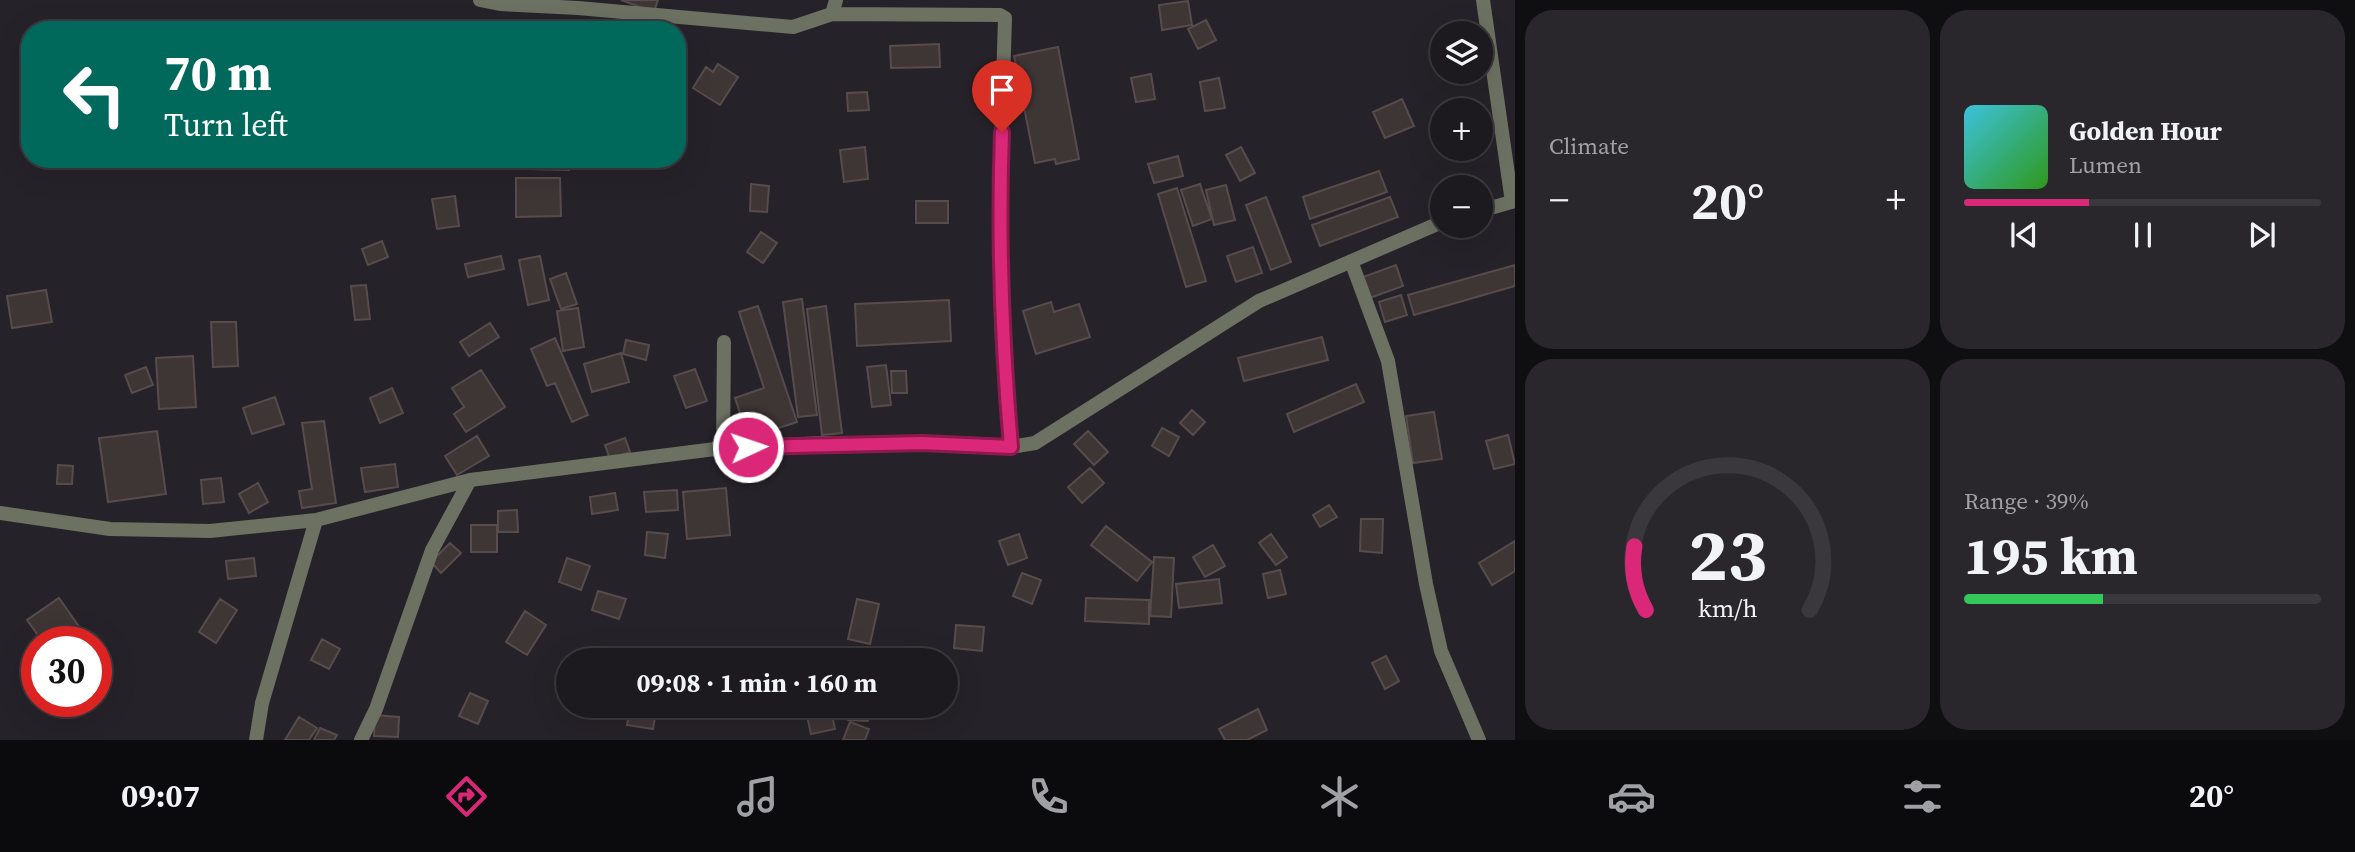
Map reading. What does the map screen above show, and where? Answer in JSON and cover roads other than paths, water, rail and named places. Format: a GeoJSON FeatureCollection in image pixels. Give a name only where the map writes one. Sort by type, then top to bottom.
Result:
{"type":"FeatureCollection","features":[{"type":"Feature","properties":{"kind":"street"},"geometry":{"type":"LineString","coordinates":[[480,0],[500,4],[578,8],[793,27],[834,7],[1000,15],[1005,18],[999,214],[1002,339],[1011,447]]}},
{"type":"Feature","properties":{"kind":"street"},"geometry":{"type":"LineString","coordinates":[[1483,0],[1514,202],[1493,208]]}},
{"type":"Feature","properties":{"kind":"street"},"geometry":{"type":"LineString","coordinates":[[0,513],[110,529],[210,531],[316,520],[470,480],[723,448],[823,443],[922,443],[1011,447],[1035,443],[1259,302],[1430,227]]}},
{"type":"Feature","properties":{"kind":"street"},"geometry":{"type":"LineString","coordinates":[[1351,261],[1388,361],[1426,584],[1441,651],[1479,740]]}},
{"type":"Feature","properties":{"kind":"street"},"geometry":{"type":"LineString","coordinates":[[723,448],[724,342]]}},
{"type":"Feature","properties":{"kind":"street"},"geometry":{"type":"LineString","coordinates":[[361,740],[376,709],[432,550],[470,480]]}},
{"type":"Feature","properties":{"kind":"street"},"geometry":{"type":"LineString","coordinates":[[256,740],[262,703],[316,520]]}}]}
